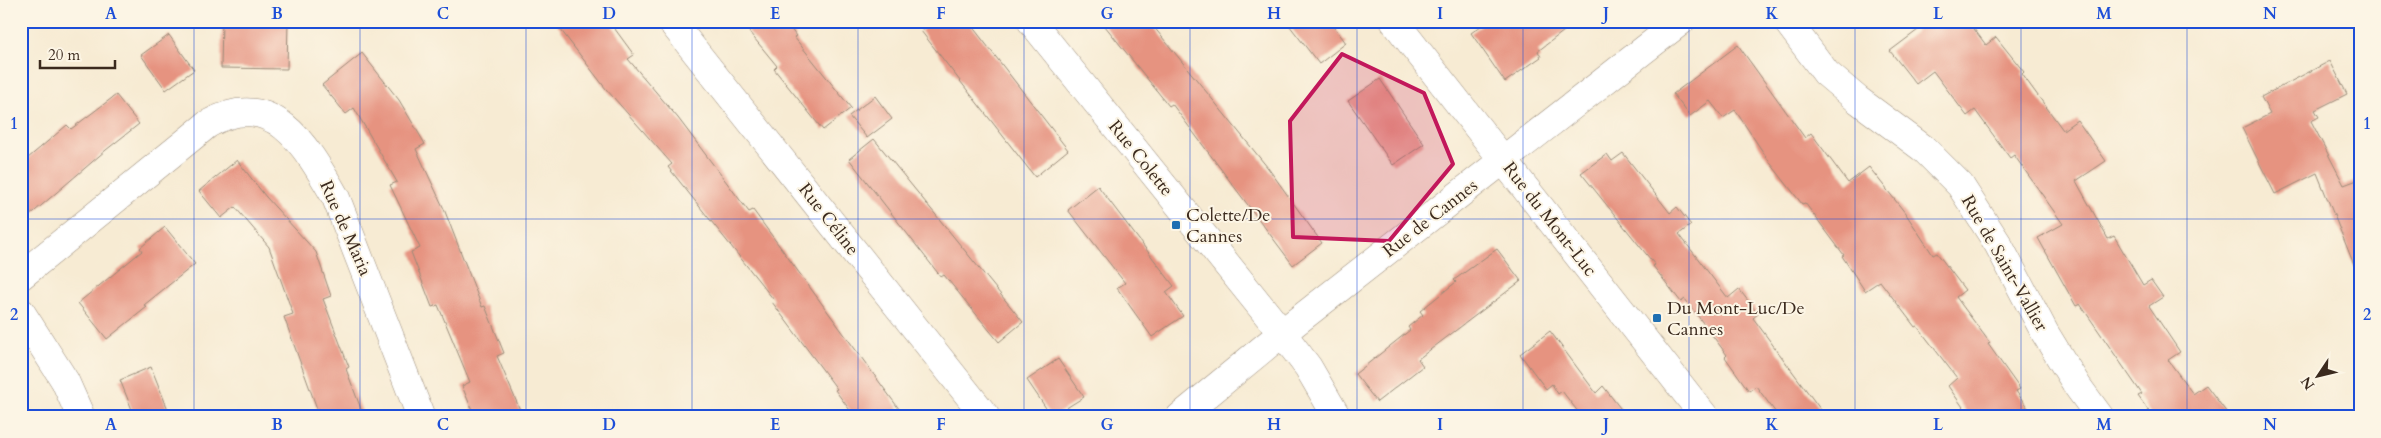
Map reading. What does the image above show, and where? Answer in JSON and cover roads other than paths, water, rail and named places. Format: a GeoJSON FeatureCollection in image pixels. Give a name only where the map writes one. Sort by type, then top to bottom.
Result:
{"type":"FeatureCollection","features":[{"type":"Feature","properties":{"kind":"street","name":"Rue Céline"},"geometry":{"type":"LineString","coordinates":[[672,21],[986,417]]}},
{"type":"Feature","properties":{"kind":"street","name":"Rue Colette"},"geometry":{"type":"LineString","coordinates":[[1031,21],[1282,333],[1308,368],[1337,417]]}},
{"type":"Feature","properties":{"kind":"street","name":"Rue du Mont-Luc"},"geometry":{"type":"LineString","coordinates":[[1394,21],[1705,417]]}},
{"type":"Feature","properties":{"kind":"street","name":"Rue de Cannes"},"geometry":{"type":"LineString","coordinates":[[1180,417],[1282,333],[1681,21]]}},
{"type":"Feature","properties":{"kind":"street","name":"Rue de Saint-Vallier"},"geometry":{"type":"LineString","coordinates":[[1787,21],[1826,73],[1858,100],[1924,149],[1960,185],[1994,237],[2050,341],[2078,387],[2100,417]]}},
{"type":"Feature","properties":{"kind":"street","name":"Rue de Maria"},"geometry":{"type":"LineString","coordinates":[[21,276],[208,124],[236,112],[249,111],[265,114],[280,123],[294,135],[321,172],[336,198],[421,417]]}},
{"type":"Feature","properties":{"kind":"street"},"geometry":{"type":"LineString","coordinates":[[21,312],[65,381],[81,417]]}},
{"type":"Feature","properties":{"kind":"place","name":"Colette/De Cannes"},"geometry":{"type":"Point","coordinates":[1176,225]}},
{"type":"Feature","properties":{"kind":"place","name":"Du Mont-Luc/De Cannes"},"geometry":{"type":"Point","coordinates":[1657,318]}}]}
